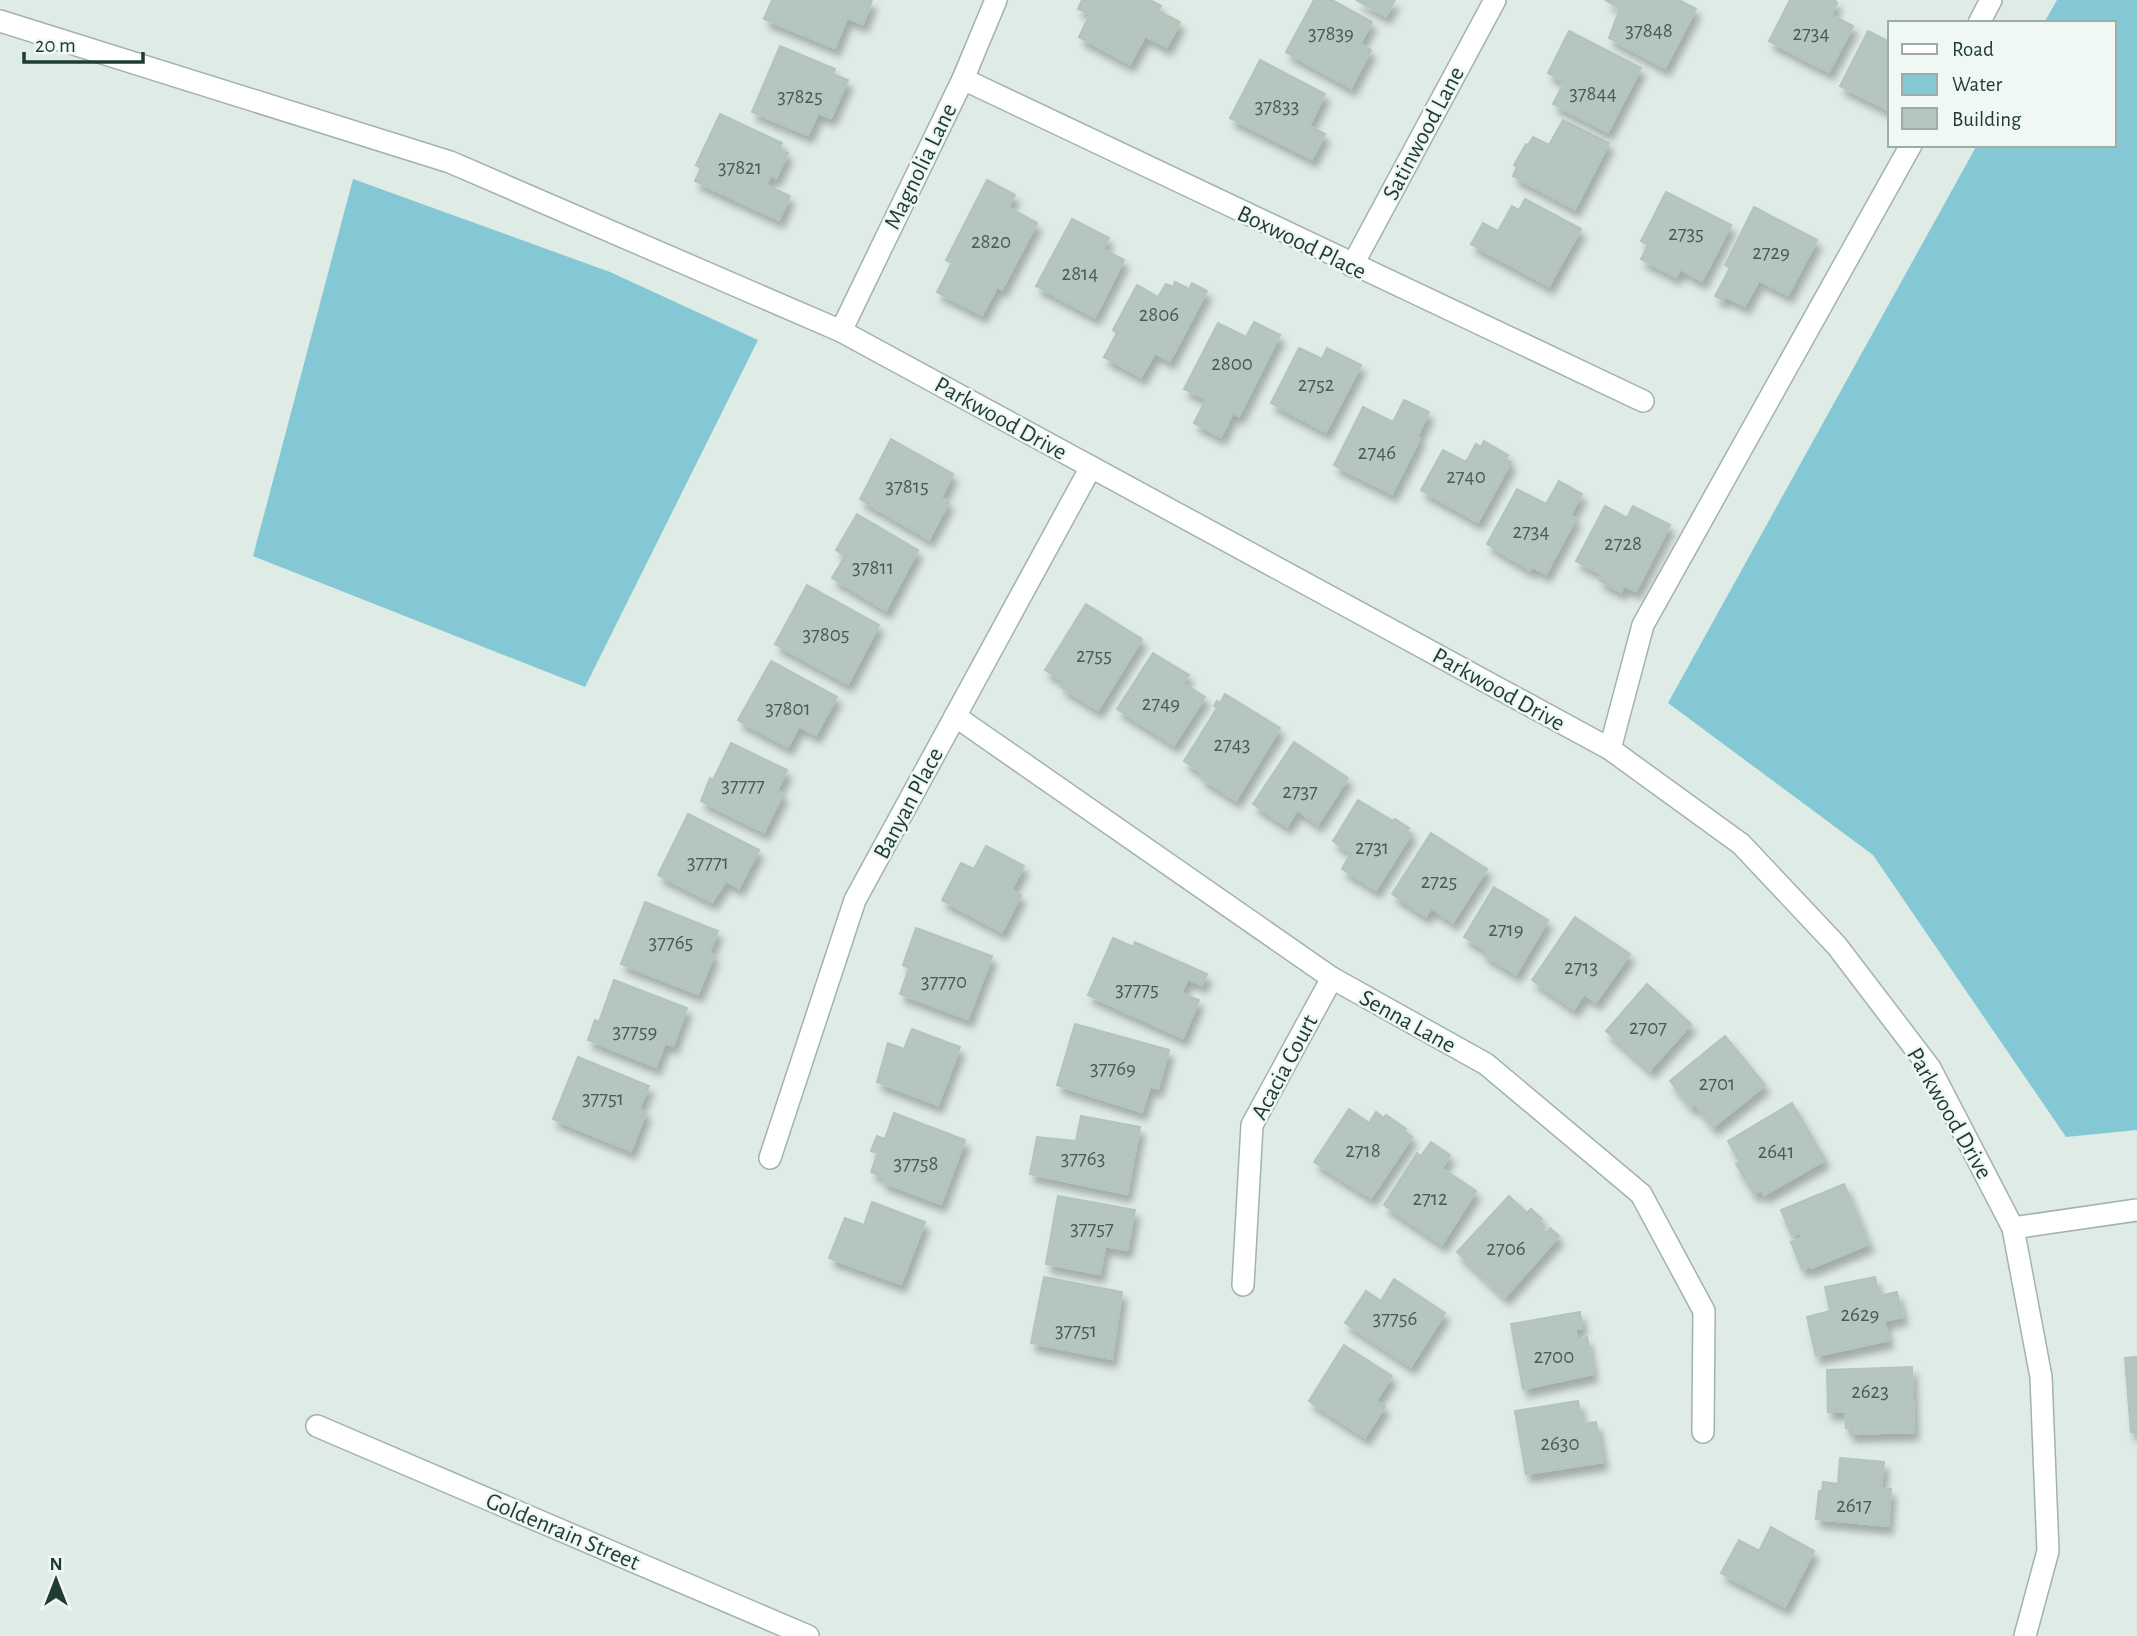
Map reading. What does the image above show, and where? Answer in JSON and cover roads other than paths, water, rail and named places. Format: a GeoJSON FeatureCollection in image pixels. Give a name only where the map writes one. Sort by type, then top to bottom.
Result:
{"type":"FeatureCollection","features":[{"type":"Feature","properties":{"kind":"street","name":"Magnolia Lane"},"geometry":{"type":"LineString","coordinates":[[841,331],[963,79],[996,0]]}},
{"type":"Feature","properties":{"kind":"street","name":"Satinwood Lane"},"geometry":{"type":"LineString","coordinates":[[1352,266],[1495,0]]}},
{"type":"Feature","properties":{"kind":"street"},"geometry":{"type":"LineString","coordinates":[[1980,21],[1992,0]]}},
{"type":"Feature","properties":{"kind":"street","name":"Parkwood Drive"},"geometry":{"type":"LineString","coordinates":[[0,21],[450,162],[841,331],[1610,749],[1741,844],[1837,946],[1930,1068],[2013,1228],[2041,1377],[2048,1551],[2025,1636]]}},
{"type":"Feature","properties":{"kind":"street","name":"Boxwood Place"},"geometry":{"type":"LineString","coordinates":[[963,79],[1352,266],[1643,401]]}},
{"type":"Feature","properties":{"kind":"street"},"geometry":{"type":"LineString","coordinates":[[1610,749],[1643,625],[1910,147]]}},
{"type":"Feature","properties":{"kind":"street","name":"Banyan Place"},"geometry":{"type":"LineString","coordinates":[[770,1158],[855,900],[1091,467]]}},
{"type":"Feature","properties":{"kind":"street","name":"Senna Lane"},"geometry":{"type":"LineString","coordinates":[[955,716],[1332,978],[1486,1064],[1641,1194],[1704,1311],[1703,1432]]}},
{"type":"Feature","properties":{"kind":"street","name":"Acacia Court"},"geometry":{"type":"LineString","coordinates":[[1242,1285],[1252,1125],[1332,978]]}},
{"type":"Feature","properties":{"kind":"street"},"geometry":{"type":"LineString","coordinates":[[2013,1228],[2137,1210]]}},
{"type":"Feature","properties":{"kind":"street","name":"Goldenrain Street"},"geometry":{"type":"LineString","coordinates":[[317,1426],[808,1636]]}},
{"type":"Feature","properties":{"kind":"water"},"geometry":{"type":"Polygon","coordinates":[[[2057,0],[2137,0],[2137,1130],[2066,1137],[1873,855],[1668,703],[1976,147],[2116,147],[2116,21],[2045,21],[2057,0]]]}},
{"type":"Feature","properties":{"kind":"water"},"geometry":{"type":"Polygon","coordinates":[[[353,179],[610,272],[758,340],[585,687],[253,556],[353,179]]]}}]}
